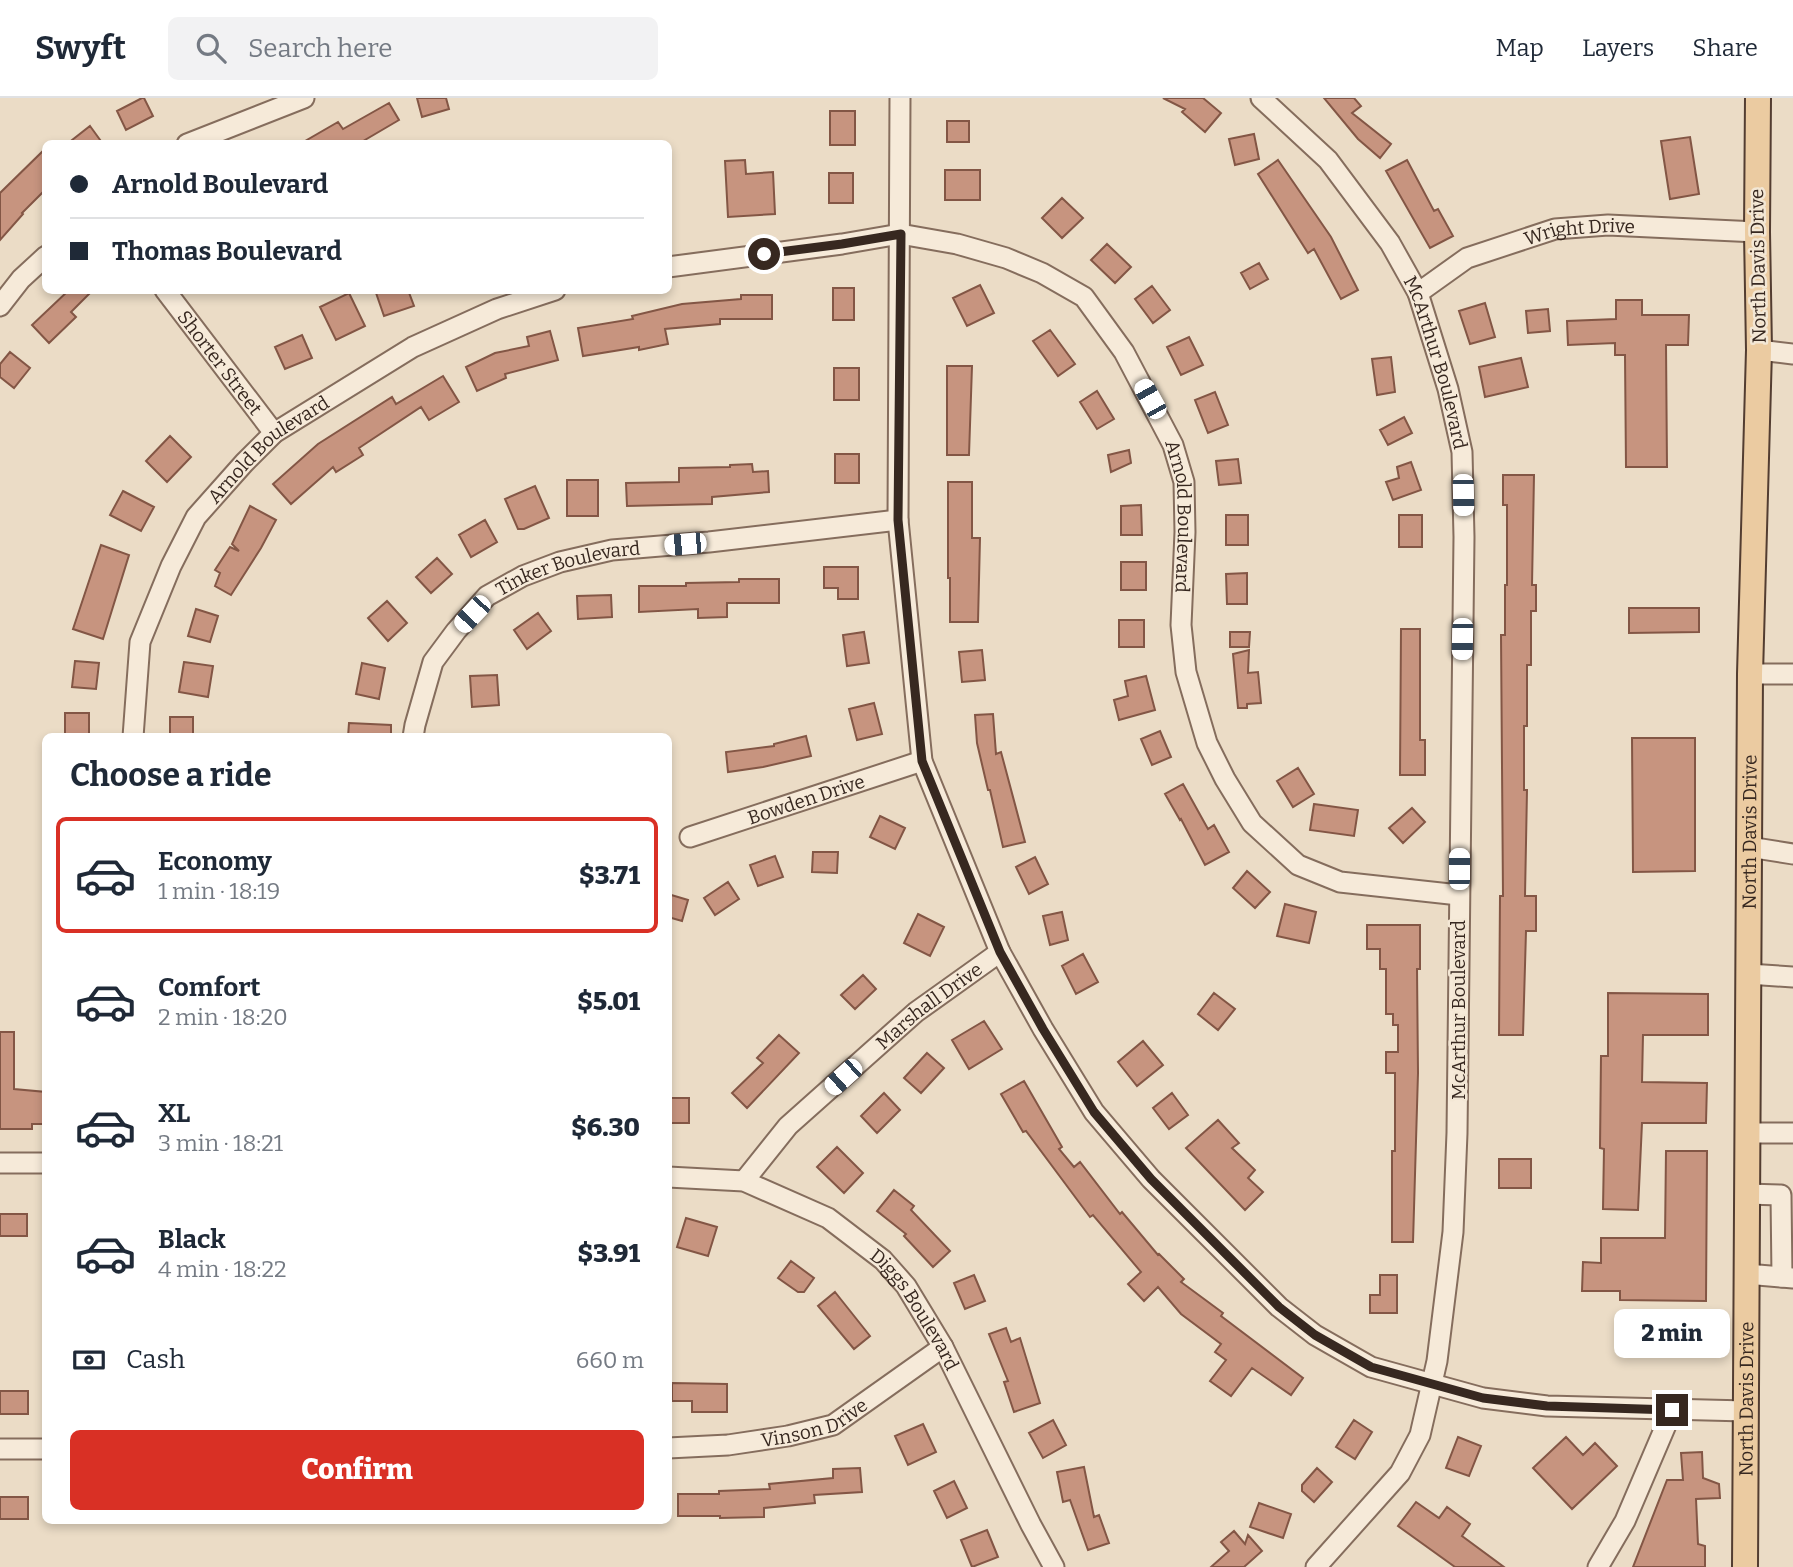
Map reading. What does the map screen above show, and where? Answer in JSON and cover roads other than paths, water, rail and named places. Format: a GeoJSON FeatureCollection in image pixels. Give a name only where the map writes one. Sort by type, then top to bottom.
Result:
{"type":"FeatureCollection","features":[{"type":"Feature","properties":{"kind":"main road","name":"North Davis Drive"},"geometry":{"type":"LineString","coordinates":[[1745,1567],[1750,674],[1759,350],[1758,98]]}},
{"type":"Feature","properties":{"kind":"street"},"geometry":{"type":"LineString","coordinates":[[197,140],[304,98]]}},
{"type":"Feature","properties":{"kind":"street"},"geometry":{"type":"LineString","coordinates":[[900,98],[898,520],[922,761],[1000,952],[1094,1112],[1151,1179],[1279,1307],[1315,1335],[1371,1367],[1483,1398],[1547,1406],[1746,1411]]}},
{"type":"Feature","properties":{"kind":"street","name":"McArthur Boulevard"},"geometry":{"type":"LineString","coordinates":[[1261,98],[1328,160],[1390,243],[1418,293],[1448,389],[1462,452],[1464,537],[1457,1133],[1453,1232],[1433,1385],[1420,1435],[1400,1473],[1316,1567]]}},
{"type":"Feature","properties":{"kind":"street","name":"Wright Drive"},"geometry":{"type":"LineString","coordinates":[[1418,293],[1467,258],[1555,229],[1608,225],[1757,232]]}},
{"type":"Feature","properties":{"kind":"street","name":"Arnold Boulevard"},"geometry":{"type":"LineString","coordinates":[[672,266],[901,234],[994,254],[1042,273],[1084,298],[1124,352],[1173,445],[1184,482],[1181,625],[1186,672],[1207,743],[1252,823],[1298,866],[1340,882],[1459,895]]}},
{"type":"Feature","properties":{"kind":"street"},"geometry":{"type":"LineString","coordinates":[[0,306],[42,260]]}},
{"type":"Feature","properties":{"kind":"street","name":"Shorter Street"},"geometry":{"type":"LineString","coordinates":[[168,294],[274,433]]}},
{"type":"Feature","properties":{"kind":"street","name":"Arnold Boulevard"},"geometry":{"type":"LineString","coordinates":[[133,733],[141,642],[171,566],[196,517],[244,463],[274,433],[413,347],[497,309],[543,294]]}},
{"type":"Feature","properties":{"kind":"street"},"geometry":{"type":"LineString","coordinates":[[1759,350],[1793,354]]}},
{"type":"Feature","properties":{"kind":"street","name":"Tinker Boulevard"},"geometry":{"type":"LineString","coordinates":[[414,733],[433,662],[456,631],[488,596],[523,576],[560,562],[612,550],[709,542],[898,520]]}},
{"type":"Feature","properties":{"kind":"street"},"geometry":{"type":"LineString","coordinates":[[1750,674],[1793,674]]}},
{"type":"Feature","properties":{"kind":"street","name":"Bowden Drive"},"geometry":{"type":"LineString","coordinates":[[690,837],[922,761]]}},
{"type":"Feature","properties":{"kind":"street"},"geometry":{"type":"LineString","coordinates":[[1749,847],[1793,854]]}},
{"type":"Feature","properties":{"kind":"street","name":"Marshall Drive"},"geometry":{"type":"LineString","coordinates":[[744,1181],[788,1126],[807,1108],[916,1012],[1000,952]]}},
{"type":"Feature","properties":{"kind":"street"},"geometry":{"type":"LineString","coordinates":[[1748,974],[1793,977]]}},
{"type":"Feature","properties":{"kind":"street"},"geometry":{"type":"LineString","coordinates":[[1747,1133],[1793,1133]]}},
{"type":"Feature","properties":{"kind":"street"},"geometry":{"type":"LineString","coordinates":[[0,1163],[42,1163]]}},
{"type":"Feature","properties":{"kind":"street","name":"Diggs Boulevard"},"geometry":{"type":"LineString","coordinates":[[672,1177],[744,1181],[828,1218],[883,1260],[906,1286],[943,1347],[1054,1567]]}},
{"type":"Feature","properties":{"kind":"street"},"geometry":{"type":"LineString","coordinates":[[1746,1274],[1788,1278],[1787,1195],[1747,1194]]}},
{"type":"Feature","properties":{"kind":"street","name":"Vinson Drive"},"geometry":{"type":"LineString","coordinates":[[672,1448],[729,1445],[833,1425],[943,1347]]}},
{"type":"Feature","properties":{"kind":"street"},"geometry":{"type":"LineString","coordinates":[[1598,1567],[1625,1521],[1672,1410]]}},
{"type":"Feature","properties":{"kind":"street"},"geometry":{"type":"LineString","coordinates":[[0,1449],[42,1449]]}}]}
